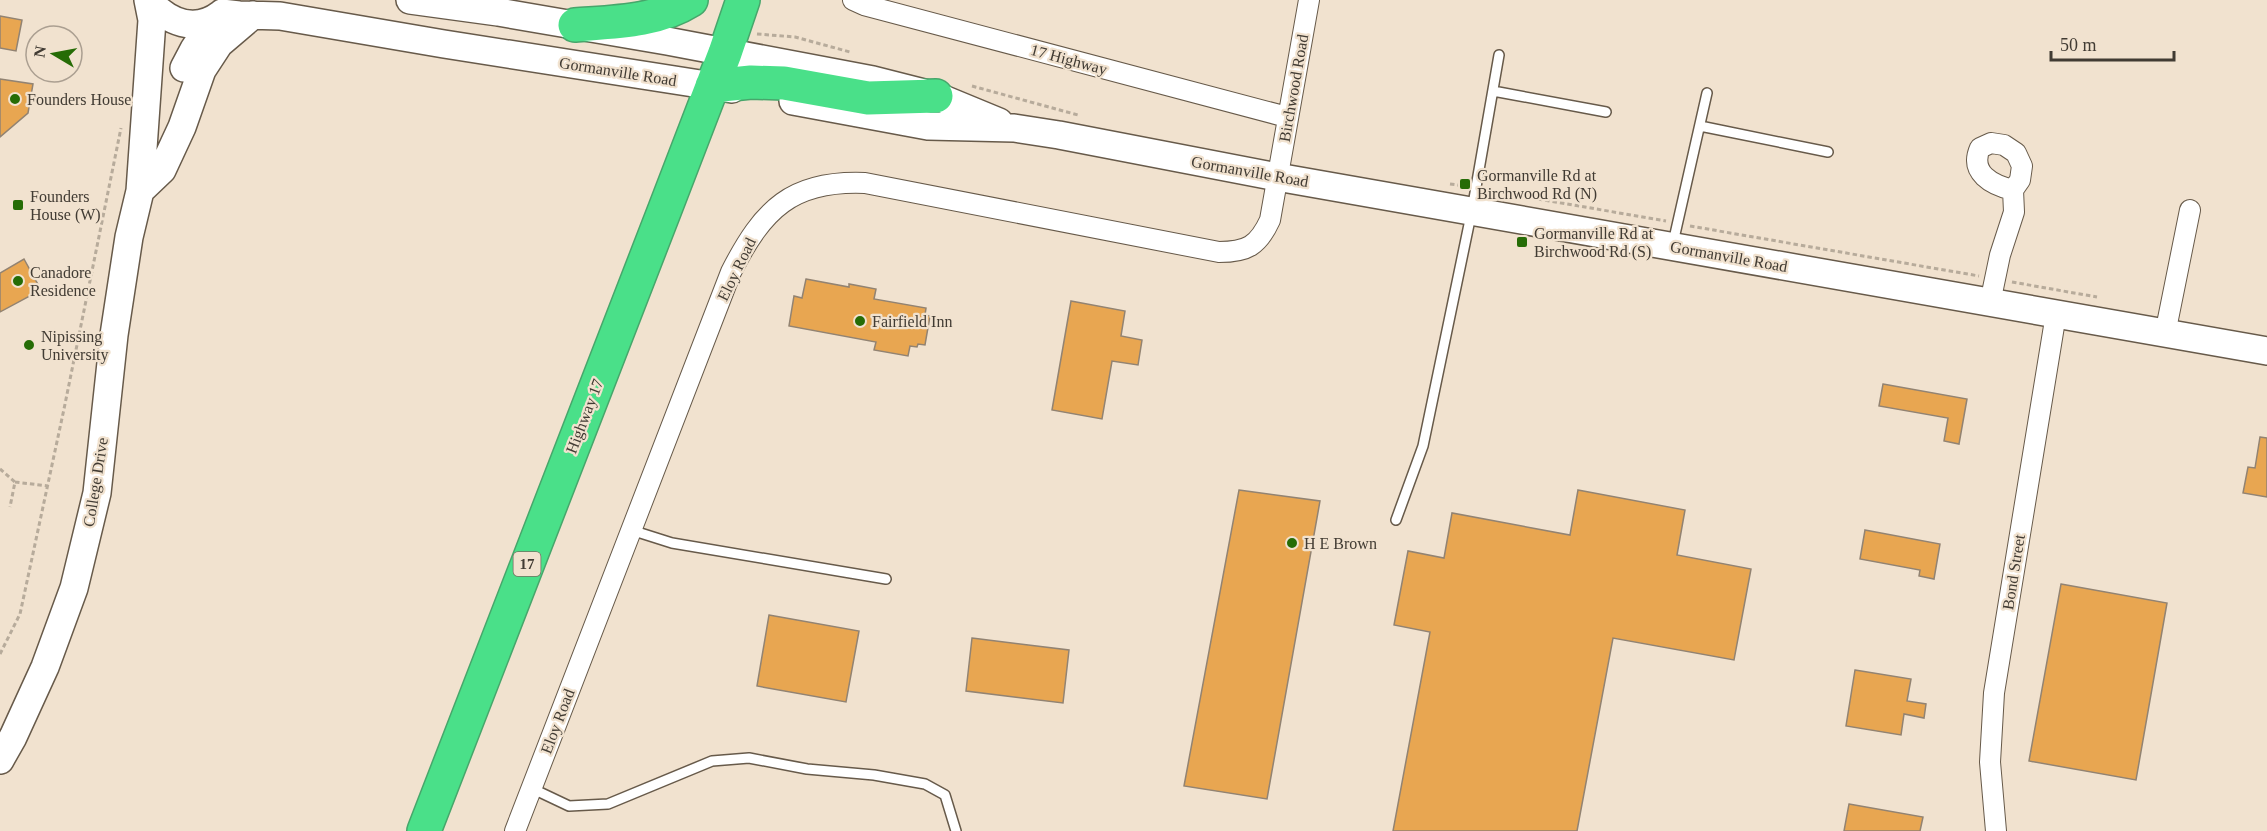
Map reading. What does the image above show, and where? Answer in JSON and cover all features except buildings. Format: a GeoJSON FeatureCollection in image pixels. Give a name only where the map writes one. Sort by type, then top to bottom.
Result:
{"type":"FeatureCollection","features":[{"type":"Feature","properties":{"kind":"highway"},"geometry":{"type":"LineString","coordinates":[[575,25],[637,20],[676,9],[691,0]]}},
{"type":"Feature","properties":{"kind":"highway","name":"Highway 17"},"geometry":{"type":"LineString","coordinates":[[424,831],[712,86],[743,0]]}},
{"type":"Feature","properties":{"kind":"highway"},"geometry":{"type":"LineString","coordinates":[[712,86],[751,82],[784,83],[868,98],[950,90]]}},
{"type":"Feature","properties":{"kind":"street","name":"Gormanville Road"},"geometry":{"type":"LineString","coordinates":[[148,0],[160,13],[177,22],[196,24],[230,12],[280,16],[712,86],[928,126],[1014,128],[1277,177],[1474,199],[1992,291],[2056,314],[2267,351]]}},
{"type":"Feature","properties":{"kind":"street","name":"College Drive"},"geometry":{"type":"LineString","coordinates":[[0,760],[45,667],[74,588],[97,494],[114,335],[129,237],[140,190],[152,20],[148,0]]}},
{"type":"Feature","properties":{"kind":"street","name":"Gormanville Road"},"geometry":{"type":"LineString","coordinates":[[410,0],[575,25],[728,42],[789,63],[950,90],[1014,128]]}},
{"type":"Feature","properties":{"kind":"street","name":"17 Highway"},"geometry":{"type":"LineString","coordinates":[[852,0],[1287,117]]}},
{"type":"Feature","properties":{"kind":"street","name":"Birchwood Road"},"geometry":{"type":"LineString","coordinates":[[1277,177],[1309,0]]}},
{"type":"Feature","properties":{"kind":"street","name":"College Drive"},"geometry":{"type":"LineString","coordinates":[[140,190],[164,132],[187,61],[230,12]]}},
{"type":"Feature","properties":{"kind":"street"},"geometry":{"type":"LineString","coordinates":[[140,190],[162,170],[182,127],[202,70],[219,44],[230,12]]}},
{"type":"Feature","properties":{"kind":"street","name":"Eloy Road"},"geometry":{"type":"LineString","coordinates":[[515,831],[731,272],[743,248],[762,222],[785,201],[802,191],[821,185],[843,182],[865,183],[1219,252],[1238,252],[1252,246],[1263,235],[1270,220],[1277,177]]}},
{"type":"Feature","properties":{"kind":"street"},"geometry":{"type":"LineString","coordinates":[[1992,291],[2014,212],[2013,190]]}},
{"type":"Feature","properties":{"kind":"street"},"geometry":{"type":"LineString","coordinates":[[2165,334],[2190,210]]}},
{"type":"Feature","properties":{"kind":"street","name":"Bond Street"},"geometry":{"type":"LineString","coordinates":[[1996,831],[1990,762],[1994,693],[2056,314]]}},
{"type":"Feature","properties":{"kind":"lane"},"geometry":{"type":"LineString","coordinates":[[1396,520],[1424,446],[1474,199],[1499,55]]}},
{"type":"Feature","properties":{"kind":"lane"},"geometry":{"type":"LineString","coordinates":[[1493,91],[1606,112]]}},
{"type":"Feature","properties":{"kind":"lane"},"geometry":{"type":"LineString","coordinates":[[1675,235],[1707,93]]}},
{"type":"Feature","properties":{"kind":"lane"},"geometry":{"type":"LineString","coordinates":[[1700,126],[1828,152]]}},
{"type":"Feature","properties":{"kind":"lane"},"geometry":{"type":"LineString","coordinates":[[631,530],[672,543],[886,579]]}},
{"type":"Feature","properties":{"kind":"lane"},"geometry":{"type":"LineString","coordinates":[[531,788],[568,806],[608,804],[712,761],[749,758],[807,769],[874,775],[925,784],[945,795],[956,831]]}},
{"type":"Feature","properties":{"kind":"path"},"geometry":{"type":"LineString","coordinates":[[728,42],[795,37],[851,52]]}},
{"type":"Feature","properties":{"kind":"path"},"geometry":{"type":"LineString","coordinates":[[950,90],[1089,117]]}},
{"type":"Feature","properties":{"kind":"path"},"geometry":{"type":"LineString","coordinates":[[0,654],[20,614],[121,128]]}},
{"type":"Feature","properties":{"kind":"path"},"geometry":{"type":"LineString","coordinates":[[1441,182],[1474,199],[1992,291],[2099,298]]}},
{"type":"Feature","properties":{"kind":"path"},"geometry":{"type":"LineString","coordinates":[[0,469],[15,482],[48,486]]}},
{"type":"Feature","properties":{"kind":"path"},"geometry":{"type":"LineString","coordinates":[[10,507],[15,482]]}},
{"type":"Feature","properties":{"kind":"place","name":"Founders House"},"geometry":{"type":"Point","coordinates":[15,99]}},
{"type":"Feature","properties":{"kind":"place","name":"Gormanville Rd at Birchwood Rd (N)"},"geometry":{"type":"Point","coordinates":[1465,184]}},
{"type":"Feature","properties":{"kind":"place","name":"Founders House (W)"},"geometry":{"type":"Point","coordinates":[18,205]}},
{"type":"Feature","properties":{"kind":"place","name":"Gormanville Rd at Birchwood Rd (S)"},"geometry":{"type":"Point","coordinates":[1522,242]}},
{"type":"Feature","properties":{"kind":"place","name":"Canadore Residence"},"geometry":{"type":"Point","coordinates":[18,281]}},
{"type":"Feature","properties":{"kind":"place","name":"Fairfield Inn"},"geometry":{"type":"Point","coordinates":[860,321]}},
{"type":"Feature","properties":{"kind":"place","name":"Nipissing University"},"geometry":{"type":"Point","coordinates":[29,345]}},
{"type":"Feature","properties":{"kind":"place","name":"H E Brown"},"geometry":{"type":"Point","coordinates":[1292,543]}}]}
